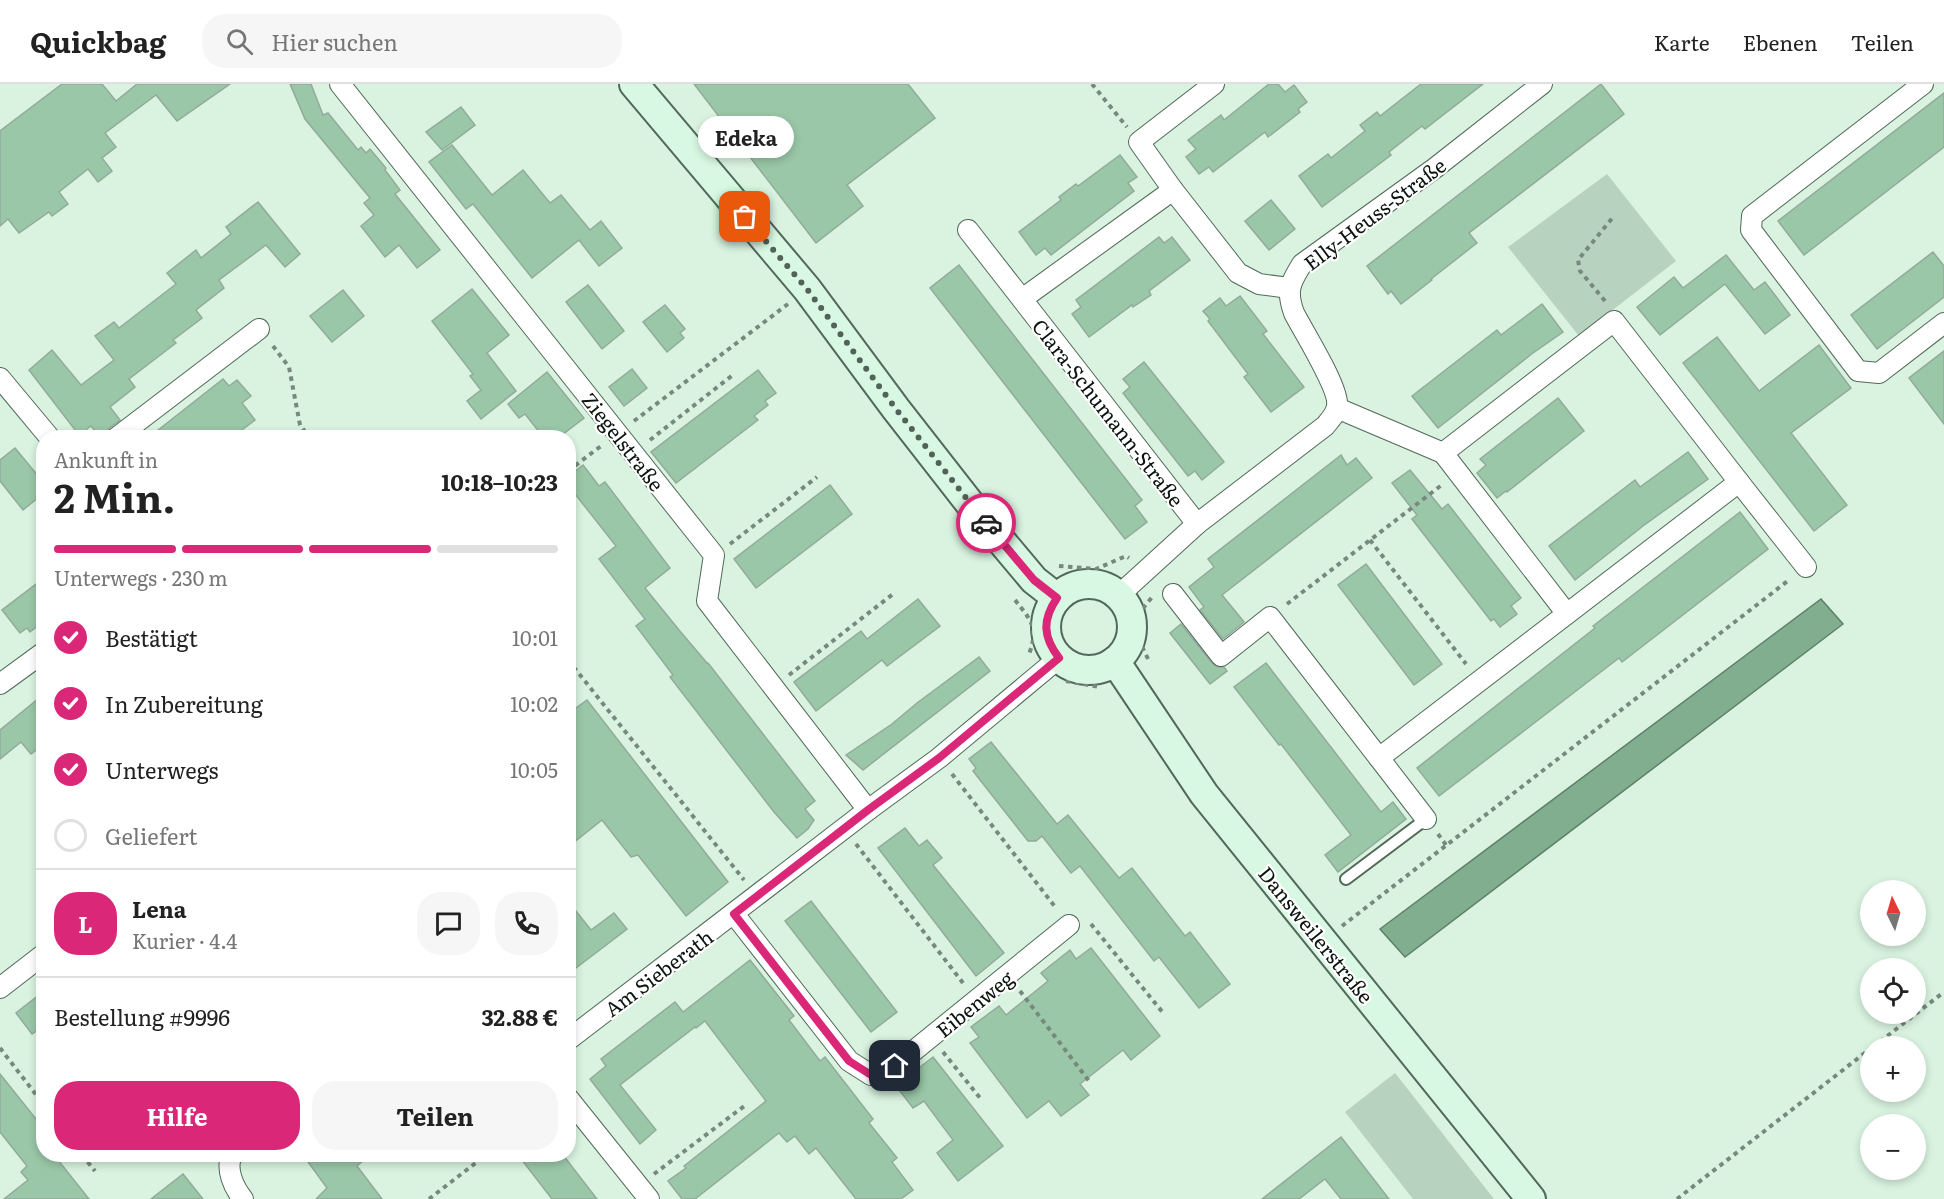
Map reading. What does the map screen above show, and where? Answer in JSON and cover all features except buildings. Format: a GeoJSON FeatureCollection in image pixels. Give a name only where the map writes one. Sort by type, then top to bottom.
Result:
{"type":"FeatureCollection","features":[{"type":"Feature","properties":{"kind":"main road"},"geometry":{"type":"LineString","coordinates":[[634,84],[807,289],[971,506],[1034,580],[1057,598]]}},
{"type":"Feature","properties":{"kind":"main road"},"geometry":{"type":"LineString","coordinates":[[1080,585],[1106,588],[1118,596],[1126,605],[1132,629],[1129,641],[1115,661],[1092,670],[1069,665],[1059,658],[1046,635],[1046,622],[1057,598],[1067,590],[1080,585]]}},
{"type":"Feature","properties":{"kind":"main road","name":"Dansweilerstraße"},"geometry":{"type":"LineString","coordinates":[[1115,661],[1204,794],[1531,1199]]}},
{"type":"Feature","properties":{"kind":"street","name":"Ziegelstraße"},"geometry":{"type":"LineString","coordinates":[[340,84],[618,433],[713,557]]}},
{"type":"Feature","properties":{"kind":"street"},"geometry":{"type":"LineString","coordinates":[[1214,84],[1139,142],[1173,190],[1238,273],[1259,284],[1289,288]]}},
{"type":"Feature","properties":{"kind":"street","name":"Elly-Heuss-Straße"},"geometry":{"type":"LineString","coordinates":[[1337,408],[1335,391],[1294,314],[1290,301],[1289,288],[1302,264],[1435,168],[1542,84]]}},
{"type":"Feature","properties":{"kind":"street"},"geometry":{"type":"LineString","coordinates":[[1923,84],[1752,216],[1751,230],[1858,371],[1879,373],[1944,323]]}},
{"type":"Feature","properties":{"kind":"street","name":"Clara-Schumann-Straße"},"geometry":{"type":"LineString","coordinates":[[1022,299],[1173,190]]}},
{"type":"Feature","properties":{"kind":"street","name":"Clara-Schumann-Straße"},"geometry":{"type":"LineString","coordinates":[[968,230],[1197,524]]}},
{"type":"Feature","properties":{"kind":"street"},"geometry":{"type":"LineString","coordinates":[[1443,453],[1614,321],[1806,567]]}},
{"type":"Feature","properties":{"kind":"street"},"geometry":{"type":"LineString","coordinates":[[126,430],[259,329]]}},
{"type":"Feature","properties":{"kind":"street"},"geometry":{"type":"LineString","coordinates":[[0,378],[43,430]]}},
{"type":"Feature","properties":{"kind":"street"},"geometry":{"type":"LineString","coordinates":[[1118,596],[1197,524],[1325,426],[1337,408],[1443,453],[1567,614]]}},
{"type":"Feature","properties":{"kind":"street"},"geometry":{"type":"LineString","coordinates":[[1379,758],[1739,482]]}},
{"type":"Feature","properties":{"kind":"street"},"geometry":{"type":"LineString","coordinates":[[713,557],[707,601],[868,810]]}},
{"type":"Feature","properties":{"kind":"street"},"geometry":{"type":"LineString","coordinates":[[1173,594],[1221,656],[1270,617],[1426,819]]}},
{"type":"Feature","properties":{"kind":"street"},"geometry":{"type":"LineString","coordinates":[[0,684],[36,658]]}},
{"type":"Feature","properties":{"kind":"street","name":"Am Sieberath"},"geometry":{"type":"LineString","coordinates":[[576,1034],[939,758],[1059,658]]}},
{"type":"Feature","properties":{"kind":"street","name":"Eibenweg"},"geometry":{"type":"LineString","coordinates":[[734,914],[849,1061],[871,1075],[895,1066],[1069,925]]}},
{"type":"Feature","properties":{"kind":"street"},"geometry":{"type":"LineString","coordinates":[[0,988],[36,960]]}},
{"type":"Feature","properties":{"kind":"street"},"geometry":{"type":"LineString","coordinates":[[576,1108],[644,1192]]}},
{"type":"Feature","properties":{"kind":"street"},"geometry":{"type":"LineString","coordinates":[[229,1162],[234,1188],[243,1199]]}},
{"type":"Feature","properties":{"kind":"lane"},"geometry":{"type":"LineString","coordinates":[[1346,879],[1426,819]]}},
{"type":"Feature","properties":{"kind":"path"},"geometry":{"type":"LineString","coordinates":[[1092,84],[1139,142]]}},
{"type":"Feature","properties":{"kind":"path"},"geometry":{"type":"LineString","coordinates":[[1614,216],[1578,260],[1580,272],[1612,310],[1614,321]]}},
{"type":"Feature","properties":{"kind":"path"},"geometry":{"type":"LineString","coordinates":[[576,465],[807,289]]}},
{"type":"Feature","properties":{"kind":"path"},"geometry":{"type":"LineString","coordinates":[[259,329],[289,367],[300,425],[303,430]]}},
{"type":"Feature","properties":{"kind":"path"},"geometry":{"type":"LineString","coordinates":[[633,453],[734,374]]}},
{"type":"Feature","properties":{"kind":"path"},"geometry":{"type":"LineString","coordinates":[[1270,617],[1458,473]]}},
{"type":"Feature","properties":{"kind":"path"},"geometry":{"type":"LineString","coordinates":[[713,557],[817,477]]}},
{"type":"Feature","properties":{"kind":"path"},"geometry":{"type":"LineString","coordinates":[[1370,539],[1479,682]]}},
{"type":"Feature","properties":{"kind":"path"},"geometry":{"type":"LineString","coordinates":[[1053,563],[1061,567],[1096,569],[1126,556],[1143,571],[1159,590],[1144,607],[1136,634],[1148,660]]}},
{"type":"Feature","properties":{"kind":"path"},"geometry":{"type":"LineString","coordinates":[[1340,928],[1806,567]]}},
{"type":"Feature","properties":{"kind":"path"},"geometry":{"type":"LineString","coordinates":[[773,687],[893,594]]}},
{"type":"Feature","properties":{"kind":"path"},"geometry":{"type":"LineString","coordinates":[[576,670],[756,896]]}},
{"type":"Feature","properties":{"kind":"path"},"geometry":{"type":"LineString","coordinates":[[939,758],[1069,925],[1092,924],[1164,1014]]}},
{"type":"Feature","properties":{"kind":"path"},"geometry":{"type":"LineString","coordinates":[[844,829],[977,1000]]}},
{"type":"Feature","properties":{"kind":"path"},"geometry":{"type":"LineString","coordinates":[[1008,975],[1089,1081]]}},
{"type":"Feature","properties":{"kind":"path"},"geometry":{"type":"LineString","coordinates":[[1887,1036],[1944,992]]}},
{"type":"Feature","properties":{"kind":"path"},"geometry":{"type":"LineString","coordinates":[[931,1037],[980,1098]]}},
{"type":"Feature","properties":{"kind":"path"},"geometry":{"type":"LineString","coordinates":[[0,1048],[36,1095]]}},
{"type":"Feature","properties":{"kind":"path"},"geometry":{"type":"LineString","coordinates":[[1677,1199],[1860,1057]]}},
{"type":"Feature","properties":{"kind":"path"},"geometry":{"type":"LineString","coordinates":[[644,1192],[747,1104]]}},
{"type":"Feature","properties":{"kind":"path"},"geometry":{"type":"LineString","coordinates":[[87,1162],[94,1171]]}},
{"type":"Feature","properties":{"kind":"path"},"geometry":{"type":"LineString","coordinates":[[429,1199],[477,1162]]}},
{"type":"Feature","properties":{"kind":"shaded area"},"geometry":{"type":"Polygon","coordinates":[[[1607,174],[1676,261],[1579,336],[1508,247],[1607,174]]]}},
{"type":"Feature","properties":{"kind":"shaded area"},"geometry":{"type":"Polygon","coordinates":[[[1821,599],[1843,624],[1405,957],[1380,929],[1821,599]]]}},
{"type":"Feature","properties":{"kind":"shaded area"},"geometry":{"type":"Polygon","coordinates":[[[1395,1073],[1494,1199],[1413,1199],[1345,1112],[1395,1073]]]}},
{"type":"Feature","properties":{"kind":"way so far"},"geometry":{"type":"LineString","coordinates":[[745,217],[807,289],[896,409],[986,523]]}},
{"type":"Feature","properties":{"kind":"place","name":"Edeka"},"geometry":{"type":"Point","coordinates":[745,217]}},
{"type":"Feature","properties":{"kind":"route"},"geometry":{"type":"LineString","coordinates":[[895,1066],[871,1075],[849,1061],[734,914],[939,758],[1059,658],[1046,635],[1046,622],[1057,598],[1034,580],[986,523]]}}]}
